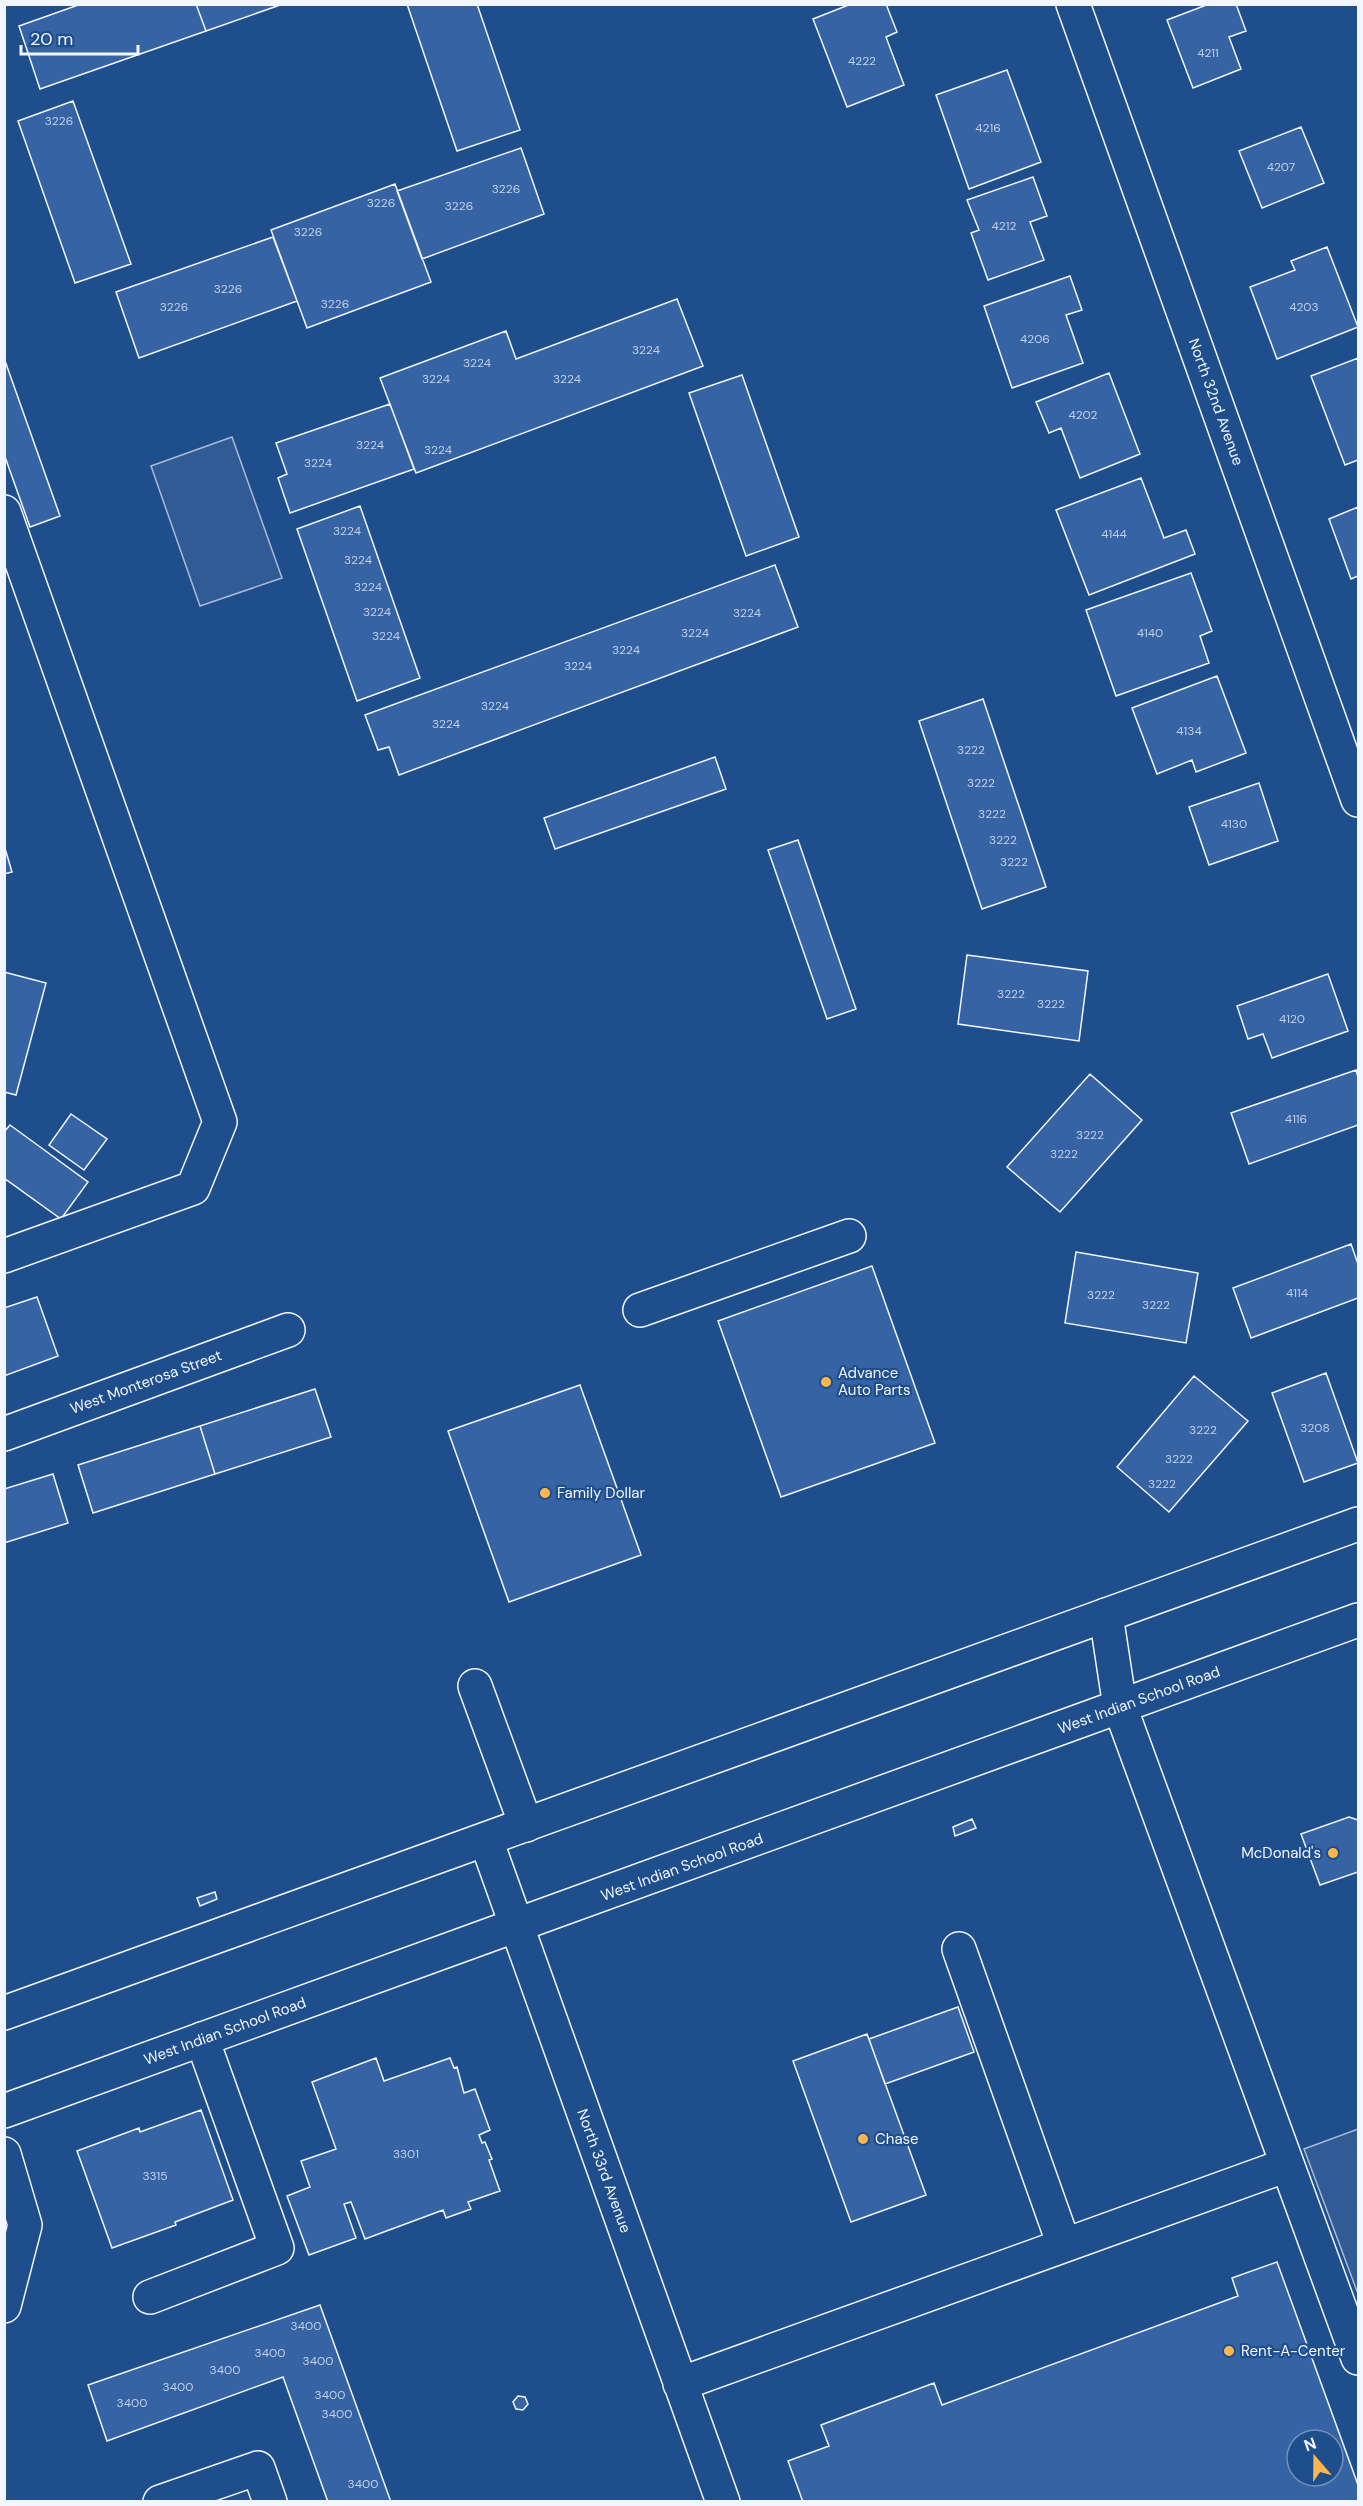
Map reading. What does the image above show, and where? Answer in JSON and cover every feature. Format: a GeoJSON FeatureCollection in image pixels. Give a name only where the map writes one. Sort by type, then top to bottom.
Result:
{"type":"FeatureCollection","features":[{"type":"Feature","properties":{"kind":"main road","name":"North 32nd Avenue"},"geometry":{"type":"LineString","coordinates":[[1073,4],[1359,800]]}},
{"type":"Feature","properties":{"kind":"main road"},"geometry":{"type":"LineString","coordinates":[[4,512],[220,1122],[193,1188],[4,1256]]}},
{"type":"Feature","properties":{"kind":"main road"},"geometry":{"type":"LineString","coordinates":[[640,1310],[849,1236]]}},
{"type":"Feature","properties":{"kind":"main road","name":"West Monterosa Street"},"geometry":{"type":"LineString","coordinates":[[4,1434],[288,1330]]}},
{"type":"Feature","properties":{"kind":"main road"},"geometry":{"type":"LineString","coordinates":[[4,2013],[1359,1524]]}},
{"type":"Feature","properties":{"kind":"main road"},"geometry":{"type":"LineString","coordinates":[[1106,1615],[1120,1707],[1359,2358]]}},
{"type":"Feature","properties":{"kind":"main road","name":"West Indian School Road"},"geometry":{"type":"LineString","coordinates":[[4,2110],[518,1927],[1359,1620]]}},
{"type":"Feature","properties":{"kind":"main road"},"geometry":{"type":"LineString","coordinates":[[475,1686],[526,1825]]}},
{"type":"Feature","properties":{"kind":"main road","name":"North 33rd Avenue"},"geometry":{"type":"LineString","coordinates":[[486,1840],[723,2502]]}},
{"type":"Feature","properties":{"kind":"main road"},"geometry":{"type":"LineString","coordinates":[[959,1949],[1064,2245]]}},
{"type":"Feature","properties":{"kind":"main road"},"geometry":{"type":"LineString","coordinates":[[150,2297],[277,2248],[202,2039]]}},
{"type":"Feature","properties":{"kind":"main road"},"geometry":{"type":"LineString","coordinates":[[4,2154],[25,2224],[4,2306]]}},
{"type":"Feature","properties":{"kind":"main road"},"geometry":{"type":"LineString","coordinates":[[681,2384],[1287,2165]]}},
{"type":"Feature","properties":{"kind":"main road"},"geometry":{"type":"LineString","coordinates":[[160,2502],[258,2468],[270,2502]]}},
{"type":"Feature","properties":{"kind":"shaded area"},"geometry":{"type":"Polygon","coordinates":[[[232,437],[282,578],[200,606],[151,466],[232,437]]]}},
{"type":"Feature","properties":{"kind":"shaded area"},"geometry":{"type":"Polygon","coordinates":[[[1358,2129],[1358,2294],[1304,2149],[1358,2129]]]}},
{"type":"Feature","properties":{"kind":"building"},"geometry":{"type":"Polygon","coordinates":[[[81,4],[196,4],[206,31],[40,89],[19,26],[81,4]]]}},
{"type":"Feature","properties":{"kind":"building"},"geometry":{"type":"Polygon","coordinates":[[[196,4],[283,4],[206,31],[196,4]]]}},
{"type":"Feature","properties":{"kind":"building"},"geometry":{"type":"Polygon","coordinates":[[[407,4],[477,4],[520,130],[457,151],[407,4]]]}},
{"type":"Feature","properties":{"kind":"building"},"geometry":{"type":"Polygon","coordinates":[[[851,4],[886,4],[897,32],[886,37],[904,85],[847,107],[813,19],[851,4]]]}},
{"type":"Feature","properties":{"kind":"building"},"geometry":{"type":"Polygon","coordinates":[[[1209,4],[1236,4],[1246,31],[1229,37],[1241,69],[1193,88],[1167,20],[1209,4]]]}},
{"type":"Feature","properties":{"kind":"building"},"geometry":{"type":"Polygon","coordinates":[[[1007,70],[1041,162],[969,189],[936,95],[1007,70]]]}},
{"type":"Feature","properties":{"kind":"building"},"geometry":{"type":"Polygon","coordinates":[[[73,101],[131,264],[75,283],[18,121],[73,101]]]}},
{"type":"Feature","properties":{"kind":"building"},"geometry":{"type":"Polygon","coordinates":[[[1301,127],[1324,183],[1262,208],[1239,151],[1301,127]]]}},
{"type":"Feature","properties":{"kind":"building"},"geometry":{"type":"Polygon","coordinates":[[[521,148],[544,214],[422,259],[397,191],[521,148]]]}},
{"type":"Feature","properties":{"kind":"building"},"geometry":{"type":"Polygon","coordinates":[[[1033,177],[1047,216],[1030,222],[1044,260],[988,280],[971,233],[979,230],[967,200],[1033,177]]]}},
{"type":"Feature","properties":{"kind":"building"},"geometry":{"type":"Polygon","coordinates":[[[395,184],[431,282],[307,328],[271,230],[395,184]]]}},
{"type":"Feature","properties":{"kind":"building"},"geometry":{"type":"Polygon","coordinates":[[[273,237],[297,301],[139,358],[116,292],[273,237]]]}},
{"type":"Feature","properties":{"kind":"building"},"geometry":{"type":"Polygon","coordinates":[[[1327,247],[1358,327],[1277,359],[1250,287],[1295,270],[1291,261],[1327,247]]]}},
{"type":"Feature","properties":{"kind":"building"},"geometry":{"type":"Polygon","coordinates":[[[1070,276],[1082,310],[1066,315],[1083,363],[1012,388],[984,306],[1070,276]]]}},
{"type":"Feature","properties":{"kind":"building"},"geometry":{"type":"Polygon","coordinates":[[[677,299],[703,366],[416,473],[380,378],[506,331],[516,359],[677,299]]]}},
{"type":"Feature","properties":{"kind":"building"},"geometry":{"type":"Polygon","coordinates":[[[4,358],[60,516],[30,527],[4,454],[4,358]]]}},
{"type":"Feature","properties":{"kind":"building"},"geometry":{"type":"Polygon","coordinates":[[[1358,358],[1358,460],[1345,465],[1311,376],[1358,358]]]}},
{"type":"Feature","properties":{"kind":"building"},"geometry":{"type":"Polygon","coordinates":[[[1109,373],[1140,454],[1080,478],[1061,428],[1049,433],[1036,402],[1109,373]]]}},
{"type":"Feature","properties":{"kind":"building"},"geometry":{"type":"Polygon","coordinates":[[[742,375],[799,537],[746,556],[689,393],[742,375]]]}},
{"type":"Feature","properties":{"kind":"building"},"geometry":{"type":"Polygon","coordinates":[[[390,404],[414,469],[290,513],[278,478],[287,474],[276,443],[390,404]]]}},
{"type":"Feature","properties":{"kind":"building"},"geometry":{"type":"Polygon","coordinates":[[[1141,478],[1164,538],[1186,530],[1195,554],[1089,595],[1056,510],[1141,478]]]}},
{"type":"Feature","properties":{"kind":"building"},"geometry":{"type":"Polygon","coordinates":[[[360,506],[420,678],[357,701],[297,529],[360,506]]]}},
{"type":"Feature","properties":{"kind":"building"},"geometry":{"type":"Polygon","coordinates":[[[1358,507],[1358,576],[1351,579],[1329,519],[1358,507]]]}},
{"type":"Feature","properties":{"kind":"building"},"geometry":{"type":"Polygon","coordinates":[[[775,565],[798,627],[399,775],[389,747],[378,750],[365,715],[775,565]]]}},
{"type":"Feature","properties":{"kind":"building"},"geometry":{"type":"Polygon","coordinates":[[[1191,573],[1212,631],[1200,636],[1209,663],[1116,696],[1086,610],[1191,573]]]}},
{"type":"Feature","properties":{"kind":"building"},"geometry":{"type":"Polygon","coordinates":[[[1217,676],[1246,753],[1196,772],[1192,760],[1157,774],[1132,708],[1217,676]]]}},
{"type":"Feature","properties":{"kind":"building"},"geometry":{"type":"Polygon","coordinates":[[[983,699],[1046,887],[982,909],[919,721],[983,699]]]}},
{"type":"Feature","properties":{"kind":"building"},"geometry":{"type":"Polygon","coordinates":[[[715,757],[726,789],[555,849],[544,818],[715,757]]]}},
{"type":"Feature","properties":{"kind":"building"},"geometry":{"type":"Polygon","coordinates":[[[1259,783],[1278,841],[1209,865],[1189,807],[1259,783]]]}},
{"type":"Feature","properties":{"kind":"building"},"geometry":{"type":"Polygon","coordinates":[[[798,840],[856,1009],[827,1019],[768,850],[798,840]]]}},
{"type":"Feature","properties":{"kind":"building"},"geometry":{"type":"Polygon","coordinates":[[[4,845],[12,872],[4,874],[4,845]]]}},
{"type":"Feature","properties":{"kind":"building"},"geometry":{"type":"Polygon","coordinates":[[[967,955],[1088,971],[1079,1041],[958,1024],[967,955]]]}},
{"type":"Feature","properties":{"kind":"building"},"geometry":{"type":"Polygon","coordinates":[[[4,972],[46,983],[16,1095],[4,1092],[4,972]]]}},
{"type":"Feature","properties":{"kind":"building"},"geometry":{"type":"Polygon","coordinates":[[[1328,974],[1348,1031],[1272,1058],[1263,1034],[1248,1039],[1237,1006],[1328,974]]]}},
{"type":"Feature","properties":{"kind":"building"},"geometry":{"type":"Polygon","coordinates":[[[1356,1070],[1358,1125],[1249,1164],[1231,1113],[1356,1070]]]}},
{"type":"Feature","properties":{"kind":"building"},"geometry":{"type":"Polygon","coordinates":[[[1090,1074],[1142,1120],[1060,1212],[1007,1167],[1090,1074]]]}},
{"type":"Feature","properties":{"kind":"building"},"geometry":{"type":"Polygon","coordinates":[[[71,1114],[107,1139],[84,1170],[49,1145],[71,1114]]]}},
{"type":"Feature","properties":{"kind":"building"},"geometry":{"type":"Polygon","coordinates":[[[10,1125],[88,1182],[61,1219],[4,1178],[4,1132],[10,1125]]]}},
{"type":"Feature","properties":{"kind":"building"},"geometry":{"type":"Polygon","coordinates":[[[1351,1244],[1358,1264],[1358,1298],[1251,1338],[1233,1288],[1351,1244]]]}},
{"type":"Feature","properties":{"kind":"building"},"geometry":{"type":"Polygon","coordinates":[[[1076,1252],[1198,1273],[1186,1343],[1065,1323],[1076,1252]]]}},
{"type":"Feature","properties":{"kind":"building","name":"Advance Auto Parts"},"geometry":{"type":"Polygon","coordinates":[[[872,1266],[935,1443],[781,1497],[718,1321],[872,1266]]]}},
{"type":"Feature","properties":{"kind":"building"},"geometry":{"type":"Polygon","coordinates":[[[37,1297],[58,1356],[4,1376],[4,1308],[37,1297]]]}},
{"type":"Feature","properties":{"kind":"building"},"geometry":{"type":"Polygon","coordinates":[[[1326,1373],[1358,1463],[1304,1482],[1272,1393],[1326,1373]]]}},
{"type":"Feature","properties":{"kind":"building"},"geometry":{"type":"Polygon","coordinates":[[[1194,1376],[1248,1421],[1169,1512],[1117,1467],[1194,1376]]]}},
{"type":"Feature","properties":{"kind":"building","name":"Family Dollar"},"geometry":{"type":"Polygon","coordinates":[[[580,1385],[641,1555],[509,1602],[448,1431],[580,1385]]]}},
{"type":"Feature","properties":{"kind":"building"},"geometry":{"type":"Polygon","coordinates":[[[315,1389],[331,1437],[215,1474],[200,1426],[315,1389]]]}},
{"type":"Feature","properties":{"kind":"building"},"geometry":{"type":"Polygon","coordinates":[[[200,1426],[215,1474],[93,1513],[78,1465],[200,1426]]]}},
{"type":"Feature","properties":{"kind":"building"},"geometry":{"type":"Polygon","coordinates":[[[53,1474],[68,1523],[4,1543],[4,1489],[53,1474]]]}},
{"type":"Feature","properties":{"kind":"building","name":"McDonald's"},"geometry":{"type":"Polygon","coordinates":[[[1349,1817],[1358,1820],[1358,1872],[1320,1885],[1301,1834],[1349,1817]]]}},
{"type":"Feature","properties":{"kind":"building"},"geometry":{"type":"Polygon","coordinates":[[[972,1819],[976,1828],[955,1836],[953,1827],[972,1819]]]}},
{"type":"Feature","properties":{"kind":"building"},"geometry":{"type":"Polygon","coordinates":[[[215,1892],[217,1899],[200,1906],[197,1898],[215,1892]]]}},
{"type":"Feature","properties":{"kind":"building"},"geometry":{"type":"Polygon","coordinates":[[[958,2007],[974,2052],[885,2084],[869,2039],[958,2007]]]}},
{"type":"Feature","properties":{"kind":"building","name":"Chase"},"geometry":{"type":"Polygon","coordinates":[[[867,2034],[926,2195],[851,2222],[793,2061],[867,2034]]]}},
{"type":"Feature","properties":{"kind":"building"},"geometry":{"type":"Polygon","coordinates":[[[376,2058],[384,2081],[450,2058],[454,2068],[457,2067],[464,2093],[475,2089],[490,2130],[479,2135],[482,2143],[485,2142],[492,2159],[489,2160],[500,2191],[468,2202],[471,2209],[446,2218],[443,2210],[365,2239],[351,2202],[344,2204],[356,2238],[309,2255],[287,2196],[310,2187],[301,2161],[336,2149],[312,2082],[376,2058]]]}},
{"type":"Feature","properties":{"kind":"building"},"geometry":{"type":"Polygon","coordinates":[[[201,2110],[233,2200],[175,2222],[176,2225],[112,2248],[77,2151],[139,2128],[140,2132],[201,2110]]]}},
{"type":"Feature","properties":{"kind":"building"},"geometry":{"type":"Polygon","coordinates":[[[1277,2262],[1337,2428],[1285,2428],[1285,2488],[1345,2488],[1345,2449],[1358,2485],[1358,2502],[803,2502],[788,2461],[829,2446],[821,2425],[934,2383],[942,2405],[1238,2296],[1232,2278],[1277,2262]]]}},
{"type":"Feature","properties":{"kind":"building"},"geometry":{"type":"Polygon","coordinates":[[[320,2305],[391,2502],[328,2502],[283,2377],[107,2441],[88,2385],[320,2305]]]}},
{"type":"Feature","properties":{"kind":"building"},"geometry":{"type":"Polygon","coordinates":[[[518,2396],[525,2397],[528,2404],[523,2410],[516,2409],[513,2402],[518,2396]]]}},
{"type":"Feature","properties":{"kind":"place","name":"Advance Auto Parts"},"geometry":{"type":"Point","coordinates":[826,1382]}},
{"type":"Feature","properties":{"kind":"place","name":"Family Dollar"},"geometry":{"type":"Point","coordinates":[545,1493]}},
{"type":"Feature","properties":{"kind":"place","name":"McDonald's"},"geometry":{"type":"Point","coordinates":[1333,1853]}},
{"type":"Feature","properties":{"kind":"place","name":"Chase"},"geometry":{"type":"Point","coordinates":[863,2139]}},
{"type":"Feature","properties":{"kind":"place","name":"Rent-A-Center"},"geometry":{"type":"Point","coordinates":[1229,2351]}}]}
